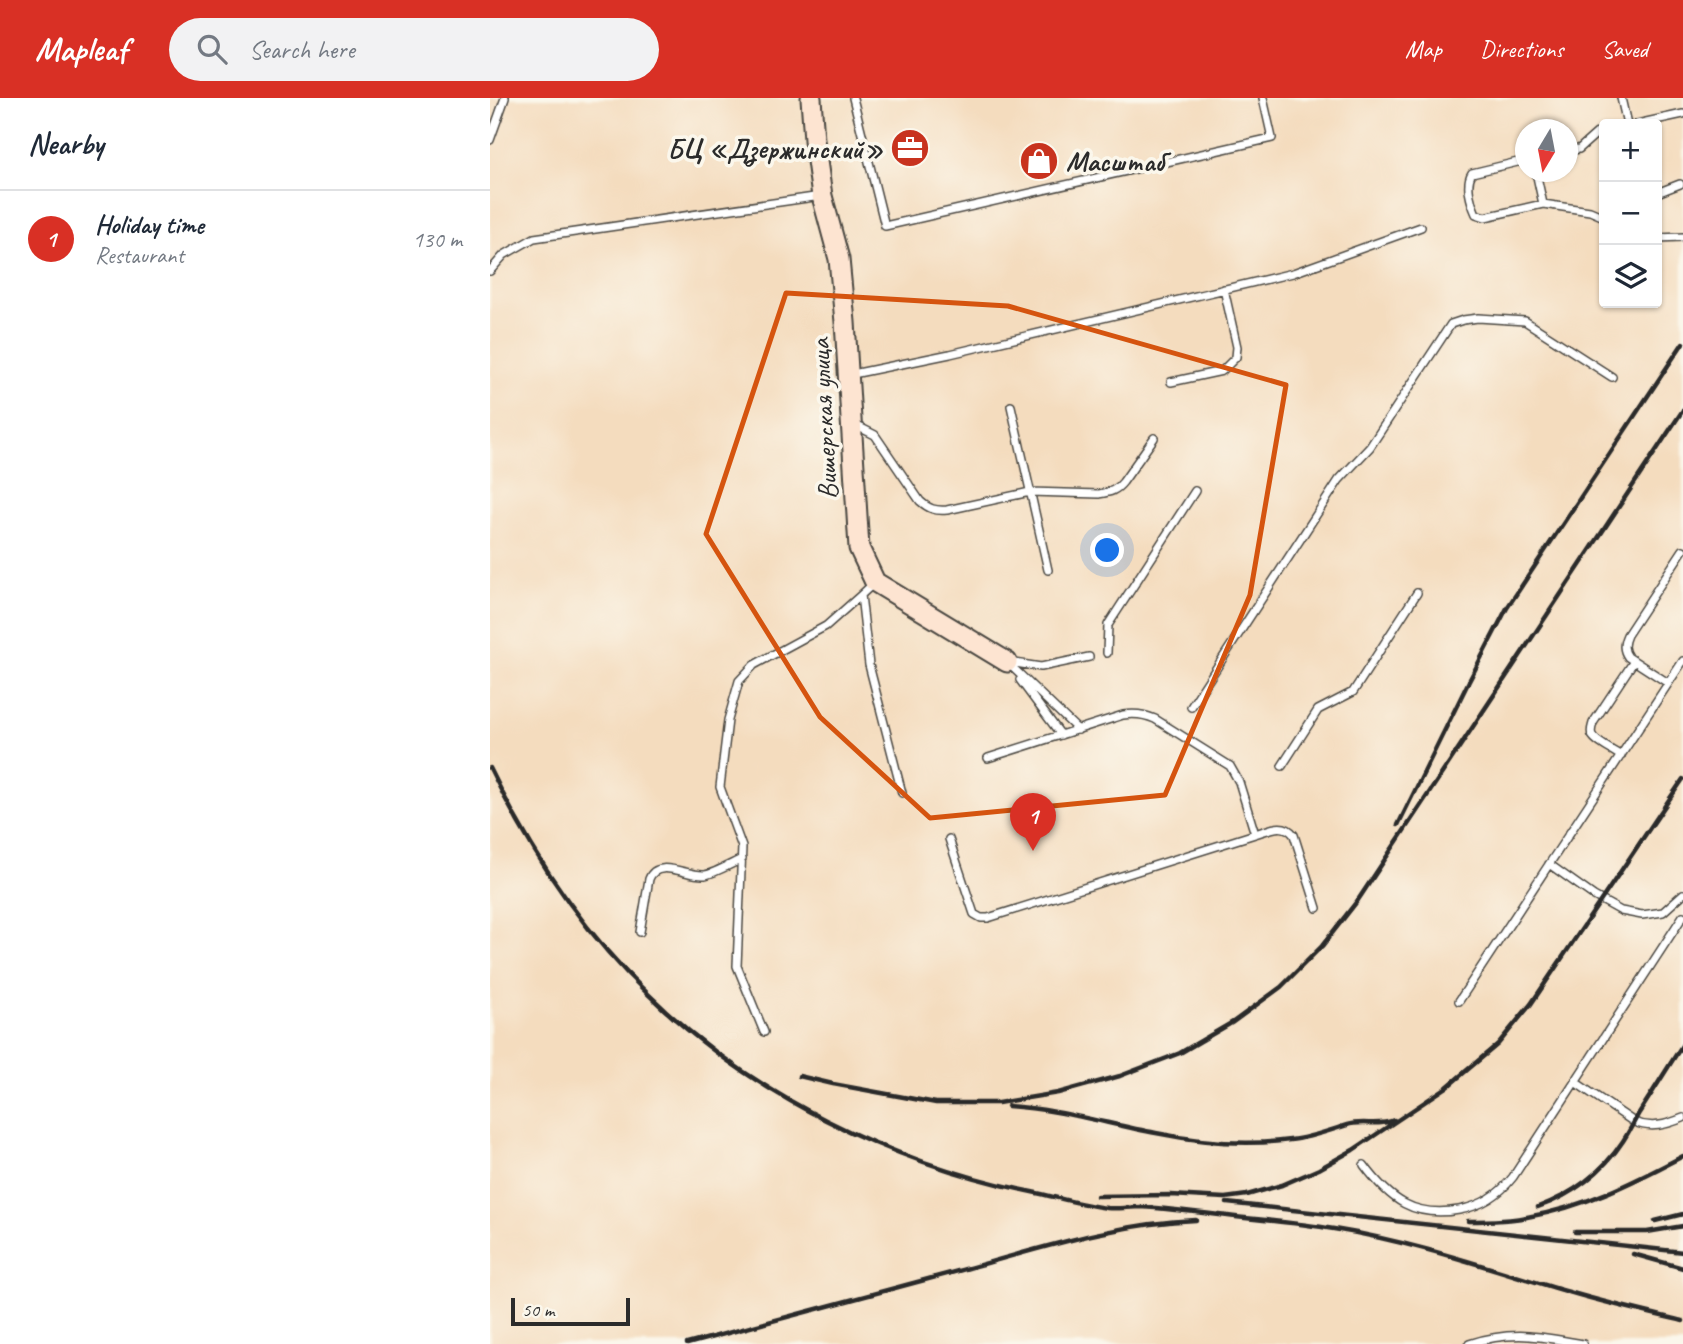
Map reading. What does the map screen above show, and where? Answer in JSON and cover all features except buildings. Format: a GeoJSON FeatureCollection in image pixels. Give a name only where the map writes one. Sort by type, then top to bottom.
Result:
{"type":"FeatureCollection","features":[{"type":"Feature","properties":{"kind":"street","name":"Вишерская улица"},"geometry":{"type":"LineString","coordinates":[[811,98],[822,196],[839,259],[859,548],[868,589]]}},
{"type":"Feature","properties":{"kind":"street"},"geometry":{"type":"LineString","coordinates":[[868,589],[1007,662]]}},
{"type":"Feature","properties":{"kind":"lane"},"geometry":{"type":"LineString","coordinates":[[490,140],[505,98]]}},
{"type":"Feature","properties":{"kind":"lane"},"geometry":{"type":"LineString","coordinates":[[853,98],[885,226],[1272,138],[1263,98]]}},
{"type":"Feature","properties":{"kind":"lane"},"geometry":{"type":"LineString","coordinates":[[1621,98],[1626,119]]}},
{"type":"Feature","properties":{"kind":"lane"},"geometry":{"type":"LineString","coordinates":[[1660,119],[1683,114]]}},
{"type":"Feature","properties":{"kind":"lane"},"geometry":{"type":"LineString","coordinates":[[1578,149],[1599,132]]}},
{"type":"Feature","properties":{"kind":"lane"},"geometry":{"type":"LineString","coordinates":[[1515,162],[1472,173],[1468,183],[1476,214],[1485,216],[1543,204],[1599,214]]}},
{"type":"Feature","properties":{"kind":"lane"},"geometry":{"type":"LineString","coordinates":[[1538,182],[1543,204]]}},
{"type":"Feature","properties":{"kind":"lane"},"geometry":{"type":"LineString","coordinates":[[1662,191],[1680,184]]}},
{"type":"Feature","properties":{"kind":"lane"},"geometry":{"type":"LineString","coordinates":[[490,271],[503,255],[534,237],[822,196]]}},
{"type":"Feature","properties":{"kind":"lane"},"geometry":{"type":"LineString","coordinates":[[848,375],[950,354],[1293,273],[1421,227]]}},
{"type":"Feature","properties":{"kind":"lane"},"geometry":{"type":"LineString","coordinates":[[1662,238],[1683,237]]}},
{"type":"Feature","properties":{"kind":"lane"},"geometry":{"type":"LineString","coordinates":[[1171,383],[1223,371],[1236,357],[1237,346],[1224,289]]}},
{"type":"Feature","properties":{"kind":"lane"},"geometry":{"type":"LineString","coordinates":[[1191,707],[1339,480],[1370,447],[1451,324],[1478,318],[1525,321],[1612,377]]}},
{"type":"Feature","properties":{"kind":"lane"},"geometry":{"type":"LineString","coordinates":[[1011,406],[1048,570]]}},
{"type":"Feature","properties":{"kind":"lane"},"geometry":{"type":"LineString","coordinates":[[851,424],[875,435],[920,501],[937,511],[1030,492],[1110,492],[1118,489],[1124,482],[1154,438]]}},
{"type":"Feature","properties":{"kind":"lane"},"geometry":{"type":"LineString","coordinates":[[1107,653],[1108,625],[1195,491]]}},
{"type":"Feature","properties":{"kind":"lane"},"geometry":{"type":"LineString","coordinates":[[1668,683],[1634,661],[1624,651],[1624,643],[1626,635],[1683,550]]}},
{"type":"Feature","properties":{"kind":"lane"},"geometry":{"type":"LineString","coordinates":[[868,589],[869,665],[902,793]]}},
{"type":"Feature","properties":{"kind":"lane"},"geometry":{"type":"LineString","coordinates":[[764,1032],[737,966],[742,847],[720,787],[728,720],[739,681],[754,665],[826,626],[868,589]]}},
{"type":"Feature","properties":{"kind":"lane"},"geometry":{"type":"LineString","coordinates":[[1282,766],[1318,710],[1353,692],[1417,593]]}},
{"type":"Feature","properties":{"kind":"lane"},"geometry":{"type":"LineString","coordinates":[[1007,662],[1041,667],[1089,657]]}},
{"type":"Feature","properties":{"kind":"lane"},"geometry":{"type":"LineString","coordinates":[[1620,756],[1592,736],[1592,723],[1634,661]]}},
{"type":"Feature","properties":{"kind":"lane"},"geometry":{"type":"LineString","coordinates":[[1459,1001],[1683,661]]}},
{"type":"Feature","properties":{"kind":"lane"},"geometry":{"type":"LineString","coordinates":[[1007,662],[1078,730]]}},
{"type":"Feature","properties":{"kind":"lane"},"geometry":{"type":"LineString","coordinates":[[1007,662],[1061,735]]}},
{"type":"Feature","properties":{"kind":"lane"},"geometry":{"type":"LineString","coordinates":[[988,758],[1134,713],[1146,715],[1230,766],[1235,773],[1255,834]]}},
{"type":"Feature","properties":{"kind":"lane"},"geometry":{"type":"LineString","coordinates":[[949,839],[974,914],[988,918],[1276,827],[1285,827],[1294,835],[1317,908]]}},
{"type":"Feature","properties":{"kind":"lane"},"geometry":{"type":"LineString","coordinates":[[640,932],[651,872],[666,868],[706,875],[742,859]]}},
{"type":"Feature","properties":{"kind":"lane"},"geometry":{"type":"LineString","coordinates":[[1549,864],[1594,896],[1621,911],[1642,915],[1663,912],[1683,894]]}},
{"type":"Feature","properties":{"kind":"lane"},"geometry":{"type":"LineString","coordinates":[[1364,1165],[1386,1191],[1413,1208],[1430,1213],[1470,1208],[1493,1198],[1509,1183],[1683,916]]}},
{"type":"Feature","properties":{"kind":"lane"},"geometry":{"type":"LineString","coordinates":[[1575,1082],[1641,1125],[1663,1125],[1683,1118]]}},
{"type":"Feature","properties":{"kind":"lane"},"geometry":{"type":"LineString","coordinates":[[1469,1344],[1519,1334],[1583,1344]]}},
{"type":"Feature","properties":{"kind":"highlighted area"},"geometry":{"type":"Polygon","coordinates":[[[786,293],[1008,306],[1286,385],[1250,595],[1165,795],[930,818],[820,717],[706,534],[786,293]]]}},
{"type":"Feature","properties":{"kind":"railway"},"geometry":{"type":"LineString","coordinates":[[1398,825],[1507,608],[1683,343]]}},
{"type":"Feature","properties":{"kind":"railway"},"geometry":{"type":"LineString","coordinates":[[799,1076],[936,1103],[998,1103],[1058,1093],[1120,1076],[1180,1053],[1233,1022],[1281,987],[1322,946],[1358,900],[1683,410]]}},
{"type":"Feature","properties":{"kind":"railway"},"geometry":{"type":"LineString","coordinates":[[490,768],[522,829],[559,888],[624,969],[688,1030],[732,1063],[826,1120],[927,1163],[979,1179],[1088,1205],[1180,1210],[1364,1234],[1453,1257],[1597,1300],[1683,1321]]}},
{"type":"Feature","properties":{"kind":"railway"},"geometry":{"type":"LineString","coordinates":[[1097,1196],[1171,1195],[1225,1198],[1282,1185],[1353,1150],[1447,1087],[1498,1044],[1531,1004],[1683,779]]}},
{"type":"Feature","properties":{"kind":"railway"},"geometry":{"type":"LineString","coordinates":[[1538,1207],[1575,1189],[1606,1163],[1623,1141],[1683,1044]]}},
{"type":"Feature","properties":{"kind":"railway"},"geometry":{"type":"LineString","coordinates":[[1008,1106],[1064,1113],[1173,1136],[1239,1143],[1297,1139],[1353,1124],[1394,1120]]}},
{"type":"Feature","properties":{"kind":"railway"},"geometry":{"type":"LineString","coordinates":[[1468,1221],[1520,1218],[1588,1201],[1683,1156]]}},
{"type":"Feature","properties":{"kind":"railway"},"geometry":{"type":"LineString","coordinates":[[1227,1203],[1683,1252]]}},
{"type":"Feature","properties":{"kind":"railway"},"geometry":{"type":"LineString","coordinates":[[1655,1221],[1683,1214]]}},
{"type":"Feature","properties":{"kind":"railway"},"geometry":{"type":"LineString","coordinates":[[687,1344],[1076,1239],[1136,1226],[1196,1220]]}},
{"type":"Feature","properties":{"kind":"railway"},"geometry":{"type":"LineString","coordinates":[[1575,1232],[1647,1232],[1683,1226]]}},
{"type":"Feature","properties":{"kind":"railway"},"geometry":{"type":"LineString","coordinates":[[1633,1254],[1683,1268]]}},
{"type":"Feature","properties":{"kind":"place","name":"БЦ «Дзержинский»"},"geometry":{"type":"Point","coordinates":[910,148]}},
{"type":"Feature","properties":{"kind":"place","name":"Масштаб"},"geometry":{"type":"Point","coordinates":[1039,161]}},
{"type":"Feature","properties":{"kind":"place","name":"Holiday time"},"geometry":{"type":"Point","coordinates":[1033,851]}}]}
